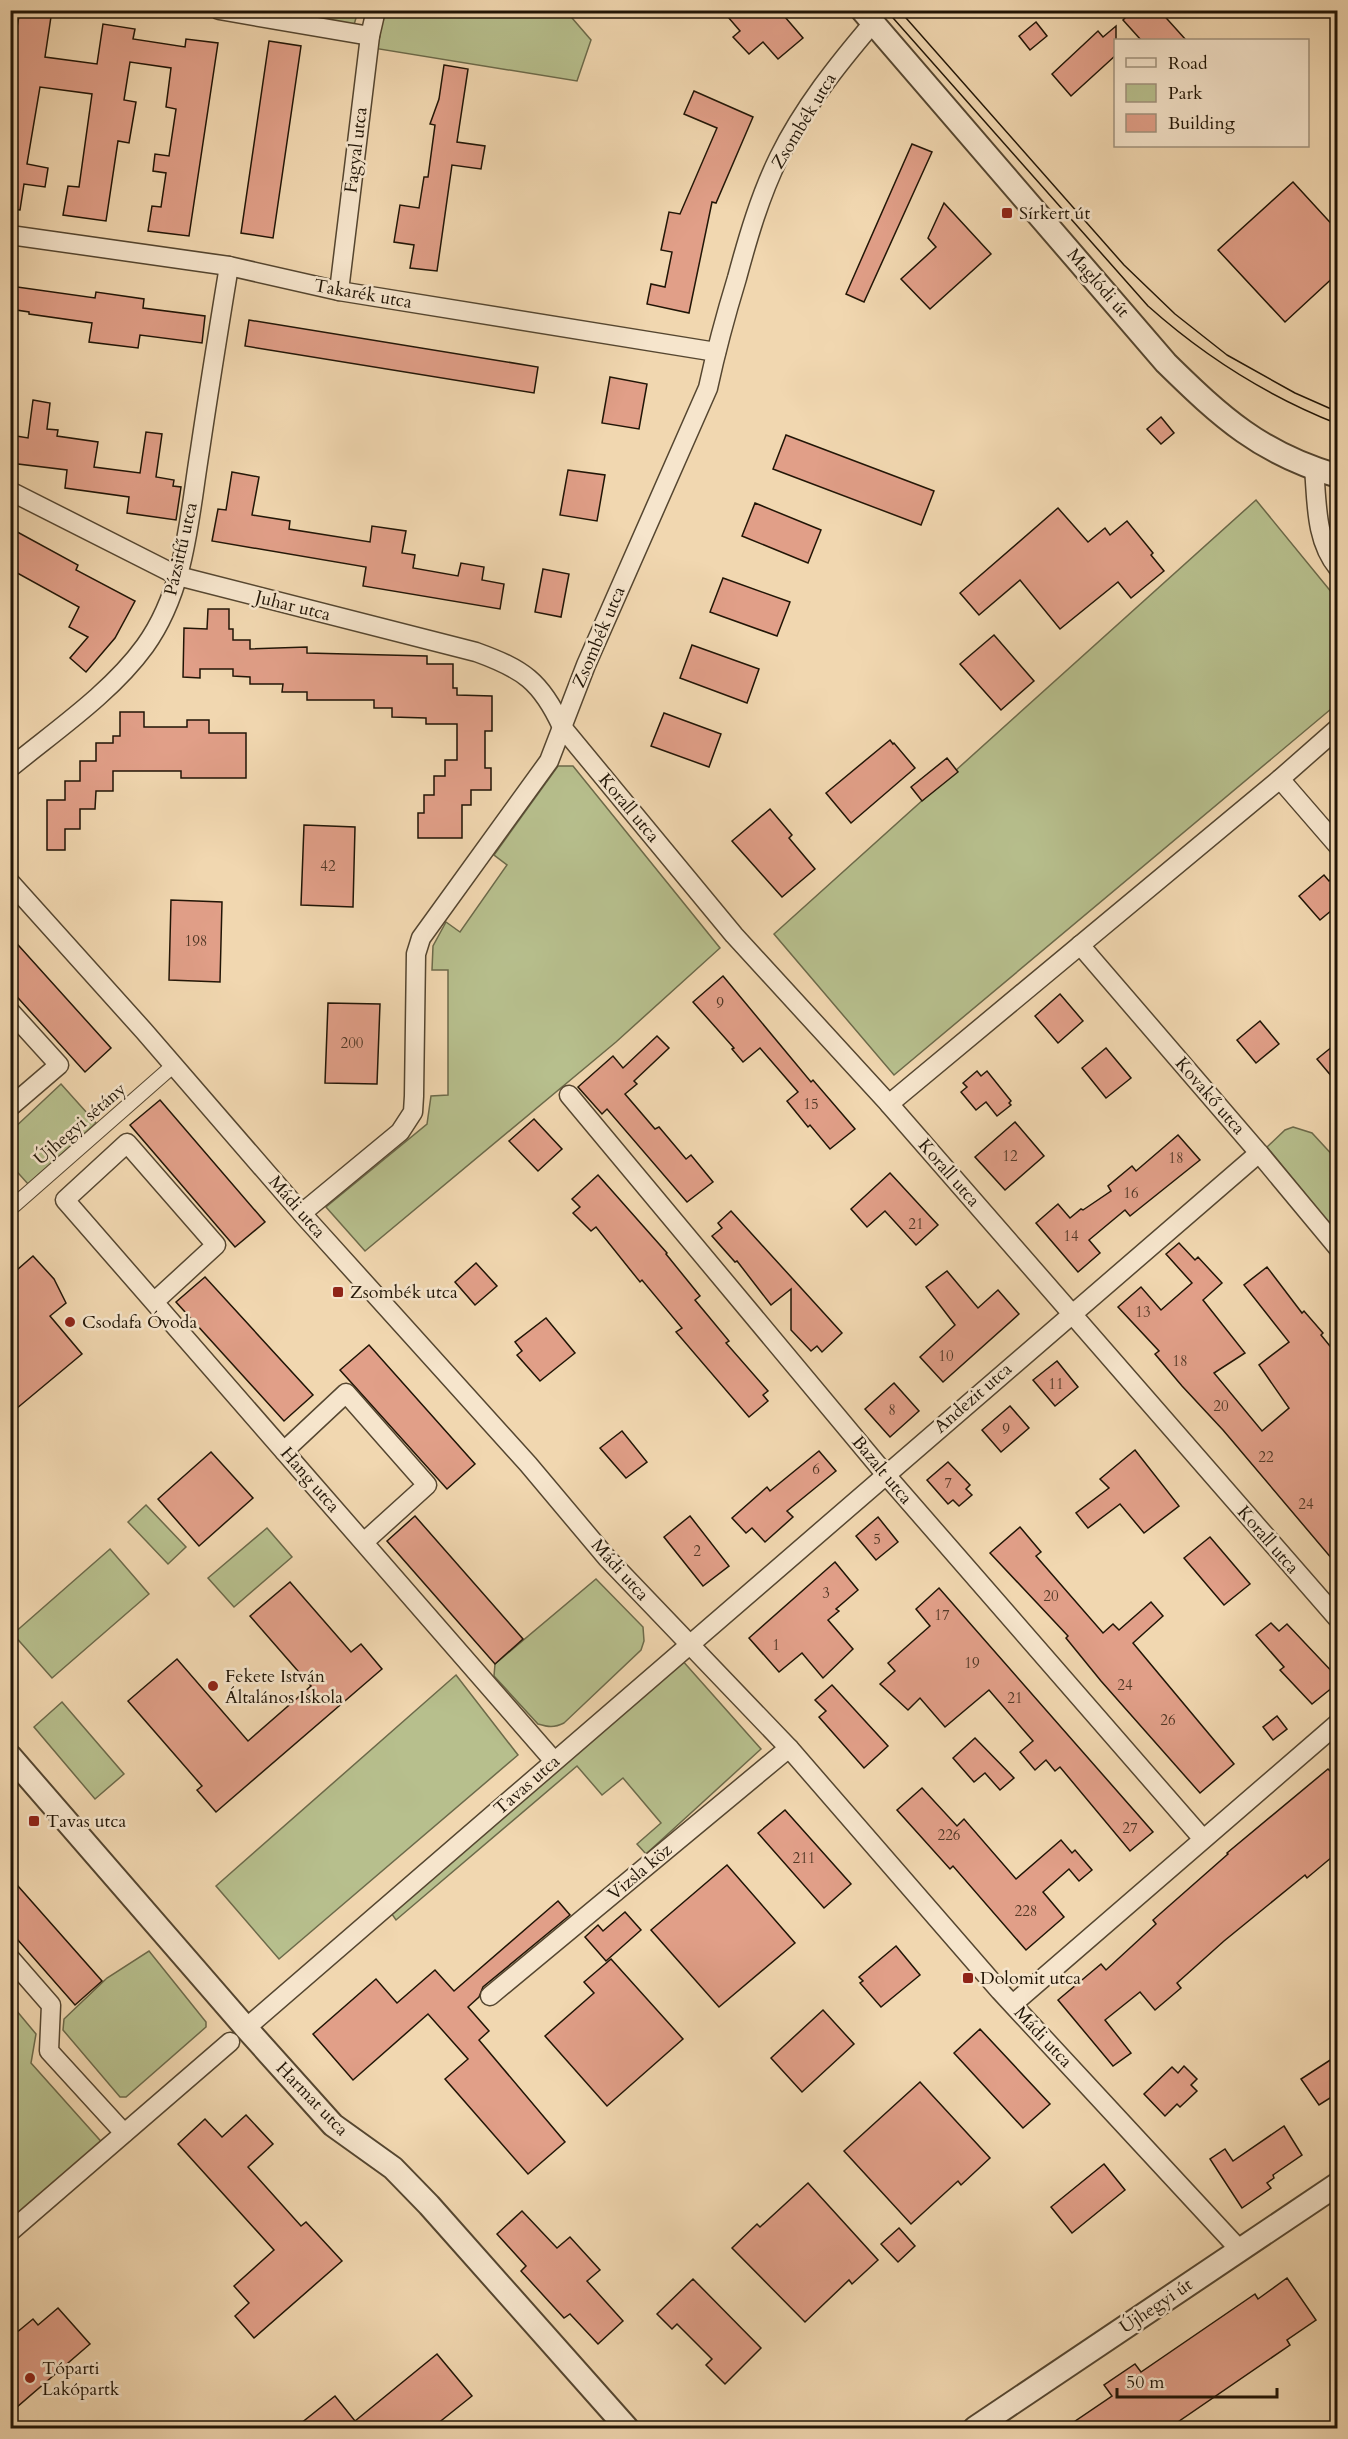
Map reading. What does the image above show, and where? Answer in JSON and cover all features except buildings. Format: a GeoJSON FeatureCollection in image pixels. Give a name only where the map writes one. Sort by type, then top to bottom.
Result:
{"type":"FeatureCollection","features":[{"type":"Feature","properties":{"kind":"street"},"geometry":{"type":"LineString","coordinates":[[219,10],[370,36]]}},
{"type":"Feature","properties":{"kind":"street","name":"Fagyal utca"},"geometry":{"type":"LineString","coordinates":[[339,291],[370,36],[376,10]]}},
{"type":"Feature","properties":{"kind":"street","name":"Zsombék utca"},"geometry":{"type":"LineString","coordinates":[[302,1213],[388,1143],[410,1117],[414,1096],[416,954],[421,938],[549,761],[586,665],[708,388],[749,235],[780,155],[867,17]]}},
{"type":"Feature","properties":{"kind":"street","name":"Maglódi út"},"geometry":{"type":"LineString","coordinates":[[867,17],[1166,363],[1215,411],[1241,430],[1283,455],[1338,476]]}},
{"type":"Feature","properties":{"kind":"street","name":"Takarék utca"},"geometry":{"type":"LineString","coordinates":[[10,235],[229,266],[339,291],[716,352]]}},
{"type":"Feature","properties":{"kind":"street","name":"Pázsitfű utca"},"geometry":{"type":"LineString","coordinates":[[10,768],[111,685],[132,663],[159,625],[178,576],[184,549],[229,266]]}},
{"type":"Feature","properties":{"kind":"street"},"geometry":{"type":"LineString","coordinates":[[1314,468],[1320,533],[1326,550],[1338,568]]}},
{"type":"Feature","properties":{"kind":"street","name":"Juhar utca"},"geometry":{"type":"LineString","coordinates":[[10,491],[178,576],[476,652],[502,662],[519,671],[550,701],[562,727]]}},
{"type":"Feature","properties":{"kind":"street","name":"Korall utca"},"geometry":{"type":"LineString","coordinates":[[562,727],[735,935],[889,1104],[1338,1619]]}},
{"type":"Feature","properties":{"kind":"street"},"geometry":{"type":"LineString","coordinates":[[889,1104],[1280,779],[1338,728]]}},
{"type":"Feature","properties":{"kind":"street"},"geometry":{"type":"LineString","coordinates":[[1280,779],[1338,846]]}},
{"type":"Feature","properties":{"kind":"street","name":"Mádi utca"},"geometry":{"type":"LineString","coordinates":[[10,882],[174,1065],[302,1213],[528,1464],[607,1558],[789,1748],[1013,2004],[1239,2249]]}},
{"type":"Feature","properties":{"kind":"street","name":"Kovakő utca"},"geometry":{"type":"LineString","coordinates":[[1080,945],[1338,1248]]}},
{"type":"Feature","properties":{"kind":"street"},"geometry":{"type":"LineString","coordinates":[[10,1011],[59,1065],[10,1107]]}},
{"type":"Feature","properties":{"kind":"street","name":"Újhegyi sétány"},"geometry":{"type":"LineString","coordinates":[[10,1209],[174,1065]]}},
{"type":"Feature","properties":{"kind":"street","name":"Bazalt utca"},"geometry":{"type":"LineString","coordinates":[[569,1095],[885,1475],[1203,1839]]}},
{"type":"Feature","properties":{"kind":"street","name":"Hang utca"},"geometry":{"type":"LineString","coordinates":[[154,1302],[216,1245],[127,1143],[65,1200],[554,1761]]}},
{"type":"Feature","properties":{"kind":"street","name":"Andezit utca"},"geometry":{"type":"LineString","coordinates":[[689,1645],[1071,1312],[1259,1153]]}},
{"type":"Feature","properties":{"kind":"street"},"geometry":{"type":"LineString","coordinates":[[284,1451],[346,1393],[427,1485],[363,1542]]}},
{"type":"Feature","properties":{"kind":"street","name":"Tavas utca"},"geometry":{"type":"LineString","coordinates":[[10,2232],[689,1645]]}},
{"type":"Feature","properties":{"kind":"street"},"geometry":{"type":"LineString","coordinates":[[1013,2004],[1338,1723]]}},
{"type":"Feature","properties":{"kind":"street","name":"Vizsla köz"},"geometry":{"type":"LineString","coordinates":[[490,1996],[789,1748]]}},
{"type":"Feature","properties":{"kind":"street","name":"Harmat utca"},"geometry":{"type":"LineString","coordinates":[[10,1756],[238,2035],[333,2125],[393,2168],[627,2428]]}},
{"type":"Feature","properties":{"kind":"street"},"geometry":{"type":"LineString","coordinates":[[10,1958],[51,2005],[49,2051],[124,2133]]}},
{"type":"Feature","properties":{"kind":"street","name":"Újhegyi út"},"geometry":{"type":"LineString","coordinates":[[975,2428],[1338,2184]]}},
{"type":"Feature","properties":{"kind":"green space"},"geometry":{"type":"Polygon","coordinates":[[[382,10],[566,11],[591,40],[577,81],[373,48],[382,10]]]}},
{"type":"Feature","properties":{"kind":"green space"},"geometry":{"type":"Polygon","coordinates":[[[279,11],[358,11],[354,25],[279,11]]]}},
{"type":"Feature","properties":{"kind":"green space"},"geometry":{"type":"Polygon","coordinates":[[[1256,500],[1337,599],[1337,704],[894,1075],[774,934],[1256,500]]]}},
{"type":"Feature","properties":{"kind":"green space"},"geometry":{"type":"Polygon","coordinates":[[[558,766],[573,766],[720,948],[616,1042],[365,1251],[326,1207],[427,1124],[431,1096],[448,1095],[448,970],[432,970],[433,946],[446,922],[460,932],[507,865],[494,855],[558,766]]]}},
{"type":"Feature","properties":{"kind":"green space"},"geometry":{"type":"Polygon","coordinates":[[[61,1084],[96,1123],[28,1184],[11,1165],[11,1131],[61,1084]]]}},
{"type":"Feature","properties":{"kind":"green space"},"geometry":{"type":"Polygon","coordinates":[[[1293,1127],[1312,1133],[1337,1160],[1337,1233],[1267,1147],[1285,1130],[1293,1127]]]}},
{"type":"Feature","properties":{"kind":"green space"},"geometry":{"type":"Polygon","coordinates":[[[146,1505],[186,1547],[168,1564],[128,1522],[146,1505]]]}},
{"type":"Feature","properties":{"kind":"green space"},"geometry":{"type":"Polygon","coordinates":[[[267,1528],[292,1557],[234,1607],[208,1578],[267,1528]]]}},
{"type":"Feature","properties":{"kind":"green space"},"geometry":{"type":"Polygon","coordinates":[[[110,1549],[149,1594],[52,1678],[13,1634],[110,1549]]]}},
{"type":"Feature","properties":{"kind":"green space"},"geometry":{"type":"Polygon","coordinates":[[[596,1579],[643,1627],[644,1641],[641,1650],[564,1723],[557,1726],[538,1724],[494,1676],[495,1664],[596,1579]]]}},
{"type":"Feature","properties":{"kind":"green space"},"geometry":{"type":"Polygon","coordinates":[[[681,1659],[761,1749],[646,1854],[637,1844],[661,1823],[623,1778],[602,1795],[577,1766],[396,1920],[389,1910],[681,1659]]]}},
{"type":"Feature","properties":{"kind":"green space"},"geometry":{"type":"Polygon","coordinates":[[[456,1675],[518,1755],[279,1959],[216,1886],[456,1675]]]}},
{"type":"Feature","properties":{"kind":"green space"},"geometry":{"type":"Polygon","coordinates":[[[62,1702],[124,1774],[95,1799],[34,1727],[62,1702]]]}},
{"type":"Feature","properties":{"kind":"green space"},"geometry":{"type":"Polygon","coordinates":[[[149,1951],[206,2022],[206,2027],[126,2097],[120,2097],[63,2030],[64,2019],[107,1978],[149,1951]]]}},
{"type":"Feature","properties":{"kind":"green space"},"geometry":{"type":"Polygon","coordinates":[[[11,2004],[36,2034],[31,2063],[106,2147],[24,2220],[11,2204],[11,2004]]]}},
{"type":"Feature","properties":{"kind":"tram line"},"geometry":{"type":"LineString","coordinates":[[886,10],[1148,306],[1191,342],[1261,388],[1338,424]]}},
{"type":"Feature","properties":{"kind":"tram line"},"geometry":{"type":"LineString","coordinates":[[899,10],[1124,265],[1175,314],[1227,355],[1295,393],[1338,412]]}},
{"type":"Feature","properties":{"kind":"place","name":"Sírkert út"},"geometry":{"type":"Point","coordinates":[1007,213]}},
{"type":"Feature","properties":{"kind":"place","name":"Zsombék utca"},"geometry":{"type":"Point","coordinates":[338,1292]}},
{"type":"Feature","properties":{"kind":"place","name":"Csodafa Óvoda"},"geometry":{"type":"Point","coordinates":[70,1322]}},
{"type":"Feature","properties":{"kind":"place","name":"Fekete István Általános Iskola"},"geometry":{"type":"Point","coordinates":[213,1686]}},
{"type":"Feature","properties":{"kind":"place","name":"Tavas utca"},"geometry":{"type":"Point","coordinates":[34,1821]}},
{"type":"Feature","properties":{"kind":"place","name":"Dolomit utca"},"geometry":{"type":"Point","coordinates":[968,1978]}},
{"type":"Feature","properties":{"kind":"place","name":"Tóparti Lakópartk"},"geometry":{"type":"Point","coordinates":[30,2378]}}]}
